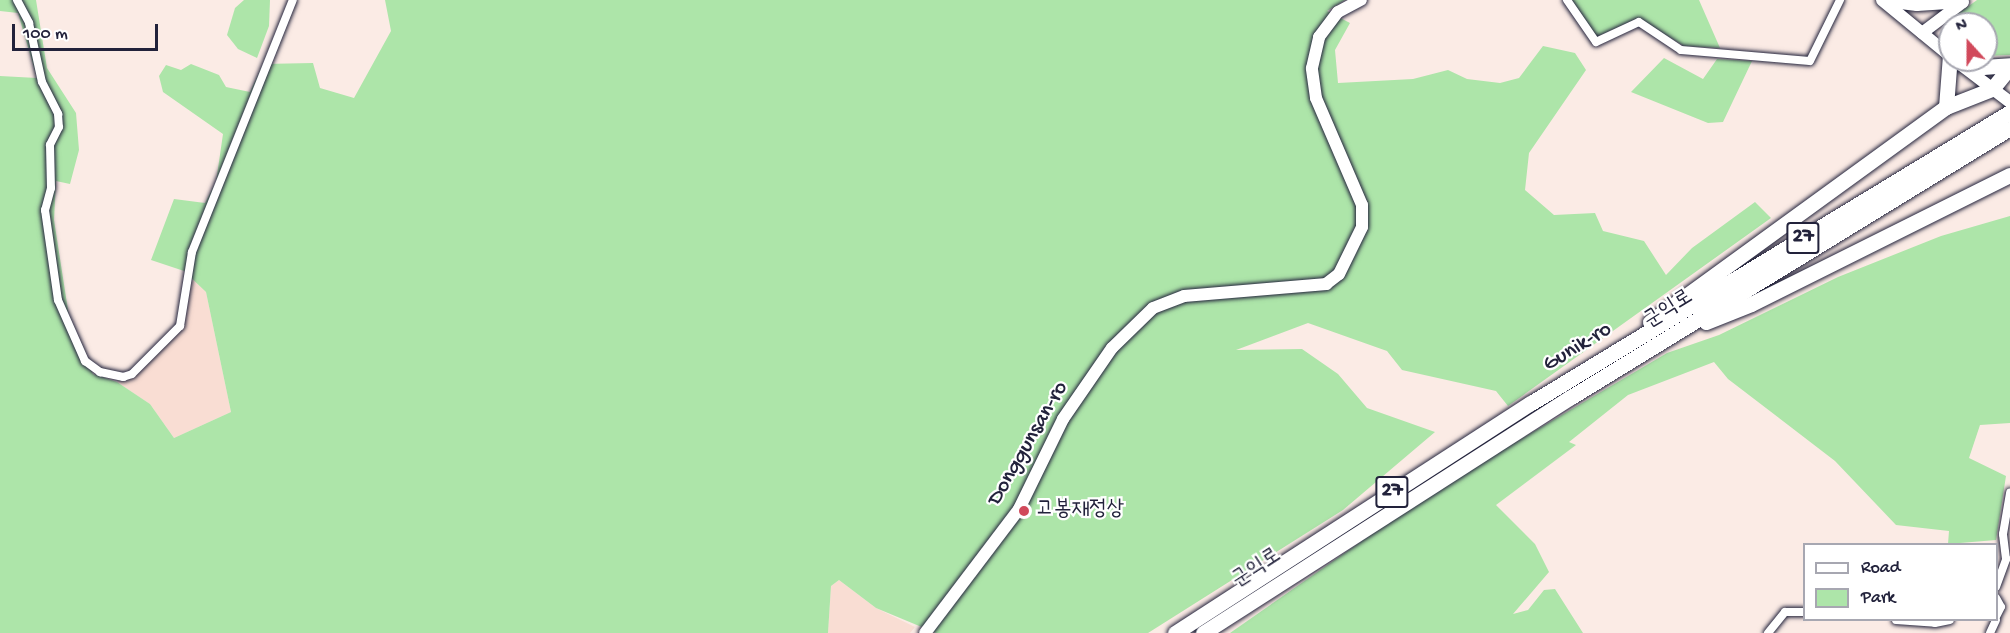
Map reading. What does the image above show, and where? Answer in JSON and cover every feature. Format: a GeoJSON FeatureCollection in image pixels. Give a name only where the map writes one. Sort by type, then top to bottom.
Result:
{"type":"FeatureCollection","features":[{"type":"Feature","properties":{"kind":"highway"},"geometry":{"type":"LineString","coordinates":[[1611,355],[1691,288],[1947,106],[1992,89],[2010,66]]}},
{"type":"Feature","properties":{"kind":"highway"},"geometry":{"type":"LineString","coordinates":[[1947,106],[1951,72]]}},
{"type":"Feature","properties":{"kind":"highway","name":"Gunik-ro"},"geometry":{"type":"LineString","coordinates":[[1175,633],[1611,355],[2004,127],[2010,112]]}},
{"type":"Feature","properties":{"kind":"highway","name":"군익로"},"geometry":{"type":"LineString","coordinates":[[1203,633],[2004,127]]}},
{"type":"Feature","properties":{"kind":"highway"},"geometry":{"type":"LineString","coordinates":[[1670,336],[1751,304],[2010,174]]}},
{"type":"Feature","properties":{"kind":"street"},"geometry":{"type":"LineString","coordinates":[[17,0],[29,23],[42,82],[58,114],[59,127],[50,145],[51,188],[45,210],[58,300],[85,361],[100,372],[123,377],[180,326],[192,252],[293,0]]}},
{"type":"Feature","properties":{"kind":"street","name":"Donggunsan-ro"},"geometry":{"type":"LineString","coordinates":[[926,633],[1019,509],[1063,419],[1112,348],[1153,308],[1184,296],[1326,284],[1348,261],[1362,227],[1362,205],[1316,98],[1312,68],[1319,37],[1338,12],[1361,0]]}},
{"type":"Feature","properties":{"kind":"street"},"geometry":{"type":"LineString","coordinates":[[1567,0],[1596,42],[1639,22],[1681,50],[1810,61],[1840,0]]}},
{"type":"Feature","properties":{"kind":"street"},"geometry":{"type":"LineString","coordinates":[[1883,0],[1917,5],[1965,1]]}},
{"type":"Feature","properties":{"kind":"street"},"geometry":{"type":"LineString","coordinates":[[1883,0],[1938,45]]}},
{"type":"Feature","properties":{"kind":"street"},"geometry":{"type":"LineString","coordinates":[[1922,33],[1965,1]]}},
{"type":"Feature","properties":{"kind":"street"},"geometry":{"type":"LineString","coordinates":[[1971,72],[2010,102]]}},
{"type":"Feature","properties":{"kind":"street"},"geometry":{"type":"LineString","coordinates":[[1998,581],[2006,559],[2001,546],[2010,493]]}},
{"type":"Feature","properties":{"kind":"street"},"geometry":{"type":"LineString","coordinates":[[1998,604],[2010,604]]}},
{"type":"Feature","properties":{"kind":"street"},"geometry":{"type":"LineString","coordinates":[[1768,633],[1785,612],[1803,612]]}},
{"type":"Feature","properties":{"kind":"street"},"geometry":{"type":"LineString","coordinates":[[1909,621],[1935,623],[1945,621]]}},
{"type":"Feature","properties":{"kind":"shaded area"},"geometry":{"type":"Polygon","coordinates":[[[193,279],[206,292],[231,412],[174,438],[150,404],[117,382],[180,332],[193,279]]]}},
{"type":"Feature","properties":{"kind":"shaded area"},"geometry":{"type":"Polygon","coordinates":[[[839,580],[876,608],[915,627],[910,633],[828,633],[831,586],[839,580]]]}},
{"type":"Feature","properties":{"kind":"green space"},"geometry":{"type":"Polygon","coordinates":[[[0,0],[36,0],[47,68],[76,113],[79,150],[70,184],[56,181],[54,220],[70,323],[93,374],[117,382],[150,404],[174,438],[231,412],[206,292],[184,271],[151,260],[174,199],[205,203],[216,182],[223,134],[163,92],[159,76],[166,65],[181,70],[191,64],[219,75],[226,87],[250,92],[263,64],[313,63],[320,88],[354,98],[391,31],[385,0],[1345,0],[1327,11],[1350,23],[1335,50],[1338,83],[1413,79],[1448,70],[1467,79],[1500,83],[1519,78],[1543,46],[1575,53],[1586,70],[1529,153],[1525,190],[1554,215],[1595,213],[1603,231],[1644,241],[1666,275],[1692,248],[1755,202],[1771,218],[1508,406],[1496,391],[1402,370],[1387,351],[1308,323],[1236,350],[1302,349],[1338,374],[1367,408],[1435,432],[1343,510],[1148,633],[936,633],[876,608],[839,580],[831,586],[828,633],[0,633],[0,76],[37,78],[18,13],[0,11],[0,0]]]}},
{"type":"Feature","properties":{"kind":"green space"},"geometry":{"type":"Polygon","coordinates":[[[244,0],[270,0],[269,26],[257,58],[238,49],[227,35],[235,8],[244,0]]]}},
{"type":"Feature","properties":{"kind":"green space"},"geometry":{"type":"Polygon","coordinates":[[[1572,0],[1699,0],[1720,48],[1684,46],[1638,18],[1594,38],[1572,0]]]}},
{"type":"Feature","properties":{"kind":"green space"},"geometry":{"type":"Polygon","coordinates":[[[1977,0],[2010,0],[2010,55],[1998,56],[1998,12],[1960,12],[1977,0]]]}},
{"type":"Feature","properties":{"kind":"green space"},"geometry":{"type":"Polygon","coordinates":[[[1664,58],[1703,79],[1717,59],[1752,61],[1723,122],[1708,123],[1631,92],[1664,58]]]}},
{"type":"Feature","properties":{"kind":"green space"},"geometry":{"type":"Polygon","coordinates":[[[2010,216],[2010,423],[1980,425],[1969,458],[2006,476],[1996,540],[1948,543],[1949,531],[1896,525],[1835,461],[1728,379],[1714,362],[1628,395],[1569,442],[1576,445],[1496,505],[1535,544],[1549,572],[1513,614],[1528,610],[1544,590],[1555,589],[1583,633],[1230,633],[1438,488],[1667,353],[1719,335],[1838,277],[1941,236],[2010,216]]]}},
{"type":"Feature","properties":{"kind":"place","name":"고봉재정상"},"geometry":{"type":"Point","coordinates":[1024,511]}}]}
